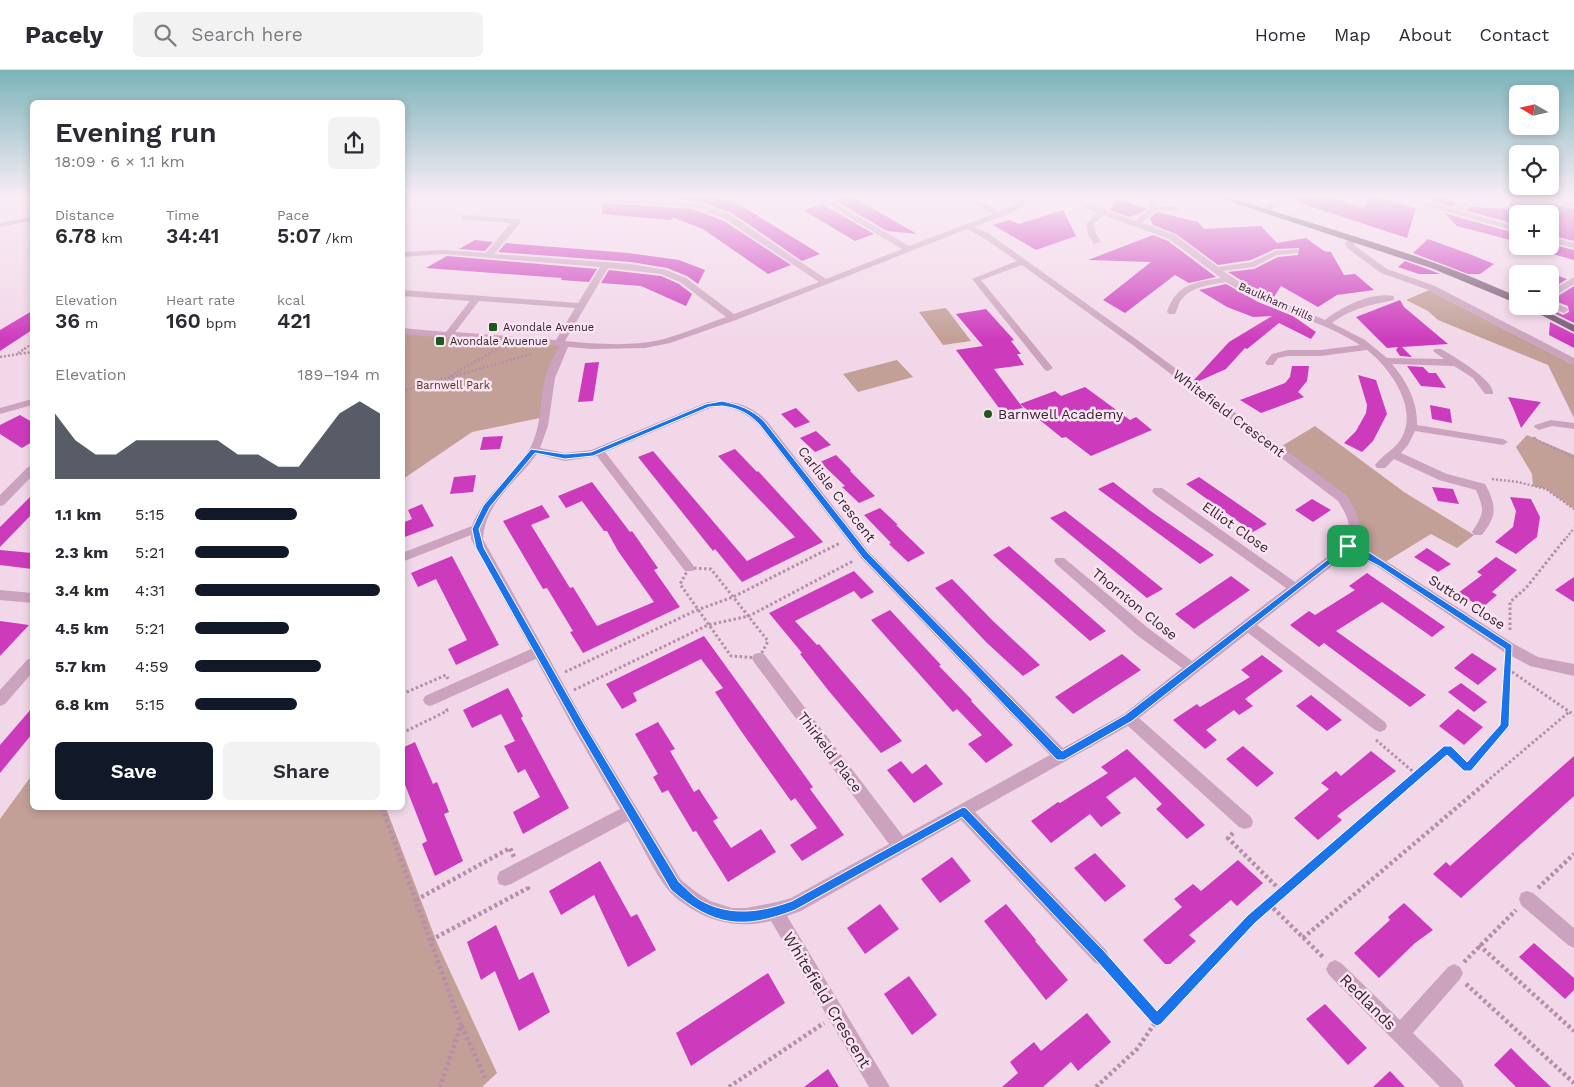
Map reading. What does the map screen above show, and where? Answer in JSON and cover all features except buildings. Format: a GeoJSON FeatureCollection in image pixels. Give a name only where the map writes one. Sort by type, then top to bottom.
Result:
{"type":"FeatureCollection","features":[{"type":"Feature","properties":{"kind":"main road"},"geometry":{"type":"LineString","coordinates":[[1366,244],[1461,276],[1509,297]]}},
{"type":"Feature","properties":{"kind":"main road"},"geometry":{"type":"LineString","coordinates":[[1546,315],[1574,329]]}},
{"type":"Feature","properties":{"kind":"street"},"geometry":{"type":"LineString","coordinates":[[488,256],[498,244]]}},
{"type":"Feature","properties":{"kind":"street"},"geometry":{"type":"LineString","coordinates":[[769,244],[825,282]]}},
{"type":"Feature","properties":{"kind":"street"},"geometry":{"type":"LineString","coordinates":[[900,244],[908,249]]}},
{"type":"Feature","properties":{"kind":"street"},"geometry":{"type":"LineString","coordinates":[[405,331],[562,344],[644,345],[697,332],[919,244]]}},
{"type":"Feature","properties":{"kind":"street","name":"Whitefield Crescent"},"geometry":{"type":"LineString","coordinates":[[998,244],[1145,350],[1342,498],[1351,511],[1356,525],[1354,537],[1348,546]]}},
{"type":"Feature","properties":{"kind":"street","name":"Baulkham Hills"},"geometry":{"type":"LineString","coordinates":[[1181,244],[1227,279],[1266,299],[1326,323],[1368,347],[1385,361],[1396,374],[1405,391],[1412,410],[1410,427]]}},
{"type":"Feature","properties":{"kind":"street"},"geometry":{"type":"LineString","coordinates":[[1349,244],[1384,272],[1432,288],[1574,362]]}},
{"type":"Feature","properties":{"kind":"street","name":"Baulkham Hills"},"geometry":{"type":"LineString","coordinates":[[1215,270],[1254,264],[1275,253],[1295,251]]}},
{"type":"Feature","properties":{"kind":"street"},"geometry":{"type":"LineString","coordinates":[[405,255],[443,252],[605,265],[663,272],[683,280],[734,318]]}},
{"type":"Feature","properties":{"kind":"street"},"geometry":{"type":"LineString","coordinates":[[1022,262],[976,279],[1048,368]]}},
{"type":"Feature","properties":{"kind":"street"},"geometry":{"type":"LineString","coordinates":[[605,265],[562,344],[550,380],[543,431],[534,450],[486,506],[476,529],[480,548],[563,696],[675,886],[695,903],[716,913],[740,917],[768,915],[795,905],[1129,718],[1348,546]]}},
{"type":"Feature","properties":{"kind":"street","name":"Baulkham Hills"},"geometry":{"type":"LineString","coordinates":[[1172,312],[1177,295],[1185,290],[1227,279]]}},
{"type":"Feature","properties":{"kind":"street"},"geometry":{"type":"LineString","coordinates":[[1559,290],[1574,280]]}},
{"type":"Feature","properties":{"kind":"street"},"geometry":{"type":"LineString","coordinates":[[405,293],[581,306]]}},
{"type":"Feature","properties":{"kind":"street"},"geometry":{"type":"LineString","coordinates":[[449,334],[477,298]]}},
{"type":"Feature","properties":{"kind":"street","name":"Baulkham Hills"},"geometry":{"type":"LineString","coordinates":[[1326,323],[1351,306],[1373,300],[1392,298]]}},
{"type":"Feature","properties":{"kind":"street"},"geometry":{"type":"LineString","coordinates":[[1559,308],[1564,310]]}},
{"type":"Feature","properties":{"kind":"street"},"geometry":{"type":"LineString","coordinates":[[1270,363],[1275,356],[1288,352],[1321,353],[1368,347]]}},
{"type":"Feature","properties":{"kind":"street"},"geometry":{"type":"LineString","coordinates":[[1438,351],[1476,376],[1489,392]]}},
{"type":"Feature","properties":{"kind":"street"},"geometry":{"type":"LineString","coordinates":[[1385,361],[1408,360],[1458,363]]}},
{"type":"Feature","properties":{"kind":"street"},"geometry":{"type":"LineString","coordinates":[[0,411],[30,403]]}},
{"type":"Feature","properties":{"kind":"street","name":"Carlisle Crescent"},"geometry":{"type":"LineString","coordinates":[[534,450],[565,457],[580,456],[599,451],[708,405],[738,406],[752,413],[762,422],[865,555],[1061,756]]}},
{"type":"Feature","properties":{"kind":"street"},"geometry":{"type":"LineString","coordinates":[[1539,427],[1551,424],[1574,426]]}},
{"type":"Feature","properties":{"kind":"street"},"geometry":{"type":"LineString","coordinates":[[1381,465],[1410,434],[1410,427],[1503,442]]}},
{"type":"Feature","properties":{"kind":"street"},"geometry":{"type":"LineString","coordinates":[[599,451],[689,568]]}},
{"type":"Feature","properties":{"kind":"street"},"geometry":{"type":"LineString","coordinates":[[1392,454],[1443,477],[1481,487],[1490,508],[1488,520],[1478,532]]}},
{"type":"Feature","properties":{"kind":"street"},"geometry":{"type":"LineString","coordinates":[[0,502],[30,472]]}},
{"type":"Feature","properties":{"kind":"street","name":"Elliot Close"},"geometry":{"type":"LineString","coordinates":[[1158,491],[1295,588]]}},
{"type":"Feature","properties":{"kind":"street"},"geometry":{"type":"LineString","coordinates":[[405,557],[476,529]]}},
{"type":"Feature","properties":{"kind":"street","name":"Sutton Close"},"geometry":{"type":"LineString","coordinates":[[1348,546],[1382,564],[1509,648],[1535,662],[1574,670]]}},
{"type":"Feature","properties":{"kind":"street","name":"Thornton Close"},"geometry":{"type":"LineString","coordinates":[[1060,561],[1144,632],[1192,668]]}},
{"type":"Feature","properties":{"kind":"street"},"geometry":{"type":"LineString","coordinates":[[0,595],[30,598]]}},
{"type":"Feature","properties":{"kind":"street"},"geometry":{"type":"LineString","coordinates":[[1247,625],[1380,726]]}},
{"type":"Feature","properties":{"kind":"street"},"geometry":{"type":"LineString","coordinates":[[430,700],[538,652]]}},
{"type":"Feature","properties":{"kind":"street","name":"Thirkeld Place"},"geometry":{"type":"LineString","coordinates":[[759,658],[901,846]]}},
{"type":"Feature","properties":{"kind":"street"},"geometry":{"type":"LineString","coordinates":[[0,700],[30,666]]}},
{"type":"Feature","properties":{"kind":"street"},"geometry":{"type":"LineString","coordinates":[[1129,718],[1245,822]]}},
{"type":"Feature","properties":{"kind":"street"},"geometry":{"type":"LineString","coordinates":[[505,878],[631,811]]}},
{"type":"Feature","properties":{"kind":"street"},"geometry":{"type":"LineString","coordinates":[[963,811],[1100,956]]}},
{"type":"Feature","properties":{"kind":"street"},"geometry":{"type":"LineString","coordinates":[[1527,899],[1574,938]]}},
{"type":"Feature","properties":{"kind":"street","name":"Whitefield Crescent"},"geometry":{"type":"LineString","coordinates":[[775,912],[880,1087]]}},
{"type":"Feature","properties":{"kind":"street","name":"Redlands"},"geometry":{"type":"LineString","coordinates":[[1335,969],[1454,1087]]}},
{"type":"Feature","properties":{"kind":"street","name":"Redlands"},"geometry":{"type":"LineString","coordinates":[[1400,1034],[1454,973]]}},
{"type":"Feature","properties":{"kind":"path"},"geometry":{"type":"LineString","coordinates":[[445,379],[494,352],[506,339]]}},
{"type":"Feature","properties":{"kind":"path"},"geometry":{"type":"LineString","coordinates":[[16,354],[30,345]]}},
{"type":"Feature","properties":{"kind":"path"},"geometry":{"type":"LineString","coordinates":[[0,357],[30,352]]}},
{"type":"Feature","properties":{"kind":"path"},"geometry":{"type":"LineString","coordinates":[[405,390],[537,352]]}},
{"type":"Feature","properties":{"kind":"path"},"geometry":{"type":"LineString","coordinates":[[1539,427],[1534,439],[1574,457]]}},
{"type":"Feature","properties":{"kind":"path"},"geometry":{"type":"LineString","coordinates":[[1489,479],[1518,482],[1546,489],[1574,509]]}},
{"type":"Feature","properties":{"kind":"path"},"geometry":{"type":"LineString","coordinates":[[1096,1087],[1137,1048],[1157,1020],[1252,919],[1282,892],[1447,748],[1467,768],[1504,726],[1510,602],[1526,588],[1573,530]]}},
{"type":"Feature","properties":{"kind":"path"},"geometry":{"type":"LineString","coordinates":[[553,678],[697,610],[733,597],[852,537]]}},
{"type":"Feature","properties":{"kind":"path"},"geometry":{"type":"LineString","coordinates":[[563,696],[708,625],[748,616],[865,555]]}},
{"type":"Feature","properties":{"kind":"path"},"geometry":{"type":"LineString","coordinates":[[689,568],[711,569],[768,641],[759,658],[731,656],[680,584],[689,568]]}},
{"type":"Feature","properties":{"kind":"path"},"geometry":{"type":"LineString","coordinates":[[1508,669],[1574,715]]}},
{"type":"Feature","properties":{"kind":"path"},"geometry":{"type":"LineString","coordinates":[[405,693],[446,675]]}},
{"type":"Feature","properties":{"kind":"path"},"geometry":{"type":"LineString","coordinates":[[405,732],[448,711]]}},
{"type":"Feature","properties":{"kind":"path"},"geometry":{"type":"LineString","coordinates":[[1303,938],[1569,712]]}},
{"type":"Feature","properties":{"kind":"path"},"geometry":{"type":"LineString","coordinates":[[1380,726],[1371,736],[1417,775]]}},
{"type":"Feature","properties":{"kind":"path"},"geometry":{"type":"LineString","coordinates":[[383,810],[461,1026],[485,1078]]}},
{"type":"Feature","properties":{"kind":"path"},"geometry":{"type":"LineString","coordinates":[[1245,822],[1228,838],[1282,892]]}},
{"type":"Feature","properties":{"kind":"path"},"geometry":{"type":"LineString","coordinates":[[416,900],[510,848]]}},
{"type":"Feature","properties":{"kind":"path"},"geometry":{"type":"LineString","coordinates":[[430,940],[528,888]]}},
{"type":"Feature","properties":{"kind":"path"},"geometry":{"type":"LineString","coordinates":[[1269,904],[1335,969]]}},
{"type":"Feature","properties":{"kind":"path"},"geometry":{"type":"LineString","coordinates":[[1574,1031],[1479,945],[1454,973],[1574,1083]]}},
{"type":"Feature","properties":{"kind":"path"},"geometry":{"type":"LineString","coordinates":[[1100,956],[1157,1020]]}},
{"type":"Feature","properties":{"kind":"path"},"geometry":{"type":"LineString","coordinates":[[729,1087],[836,1014]]}},
{"type":"Feature","properties":{"kind":"path"},"geometry":{"type":"LineString","coordinates":[[440,1087],[461,1026]]}},
{"type":"Feature","properties":{"kind":"green space"},"geometry":{"type":"Polygon","coordinates":[[[1429,290],[1574,365],[1574,418],[1548,365],[1438,320],[1428,311],[1406,300],[1429,290]]]}},
{"type":"Feature","properties":{"kind":"green space"},"geometry":{"type":"Polygon","coordinates":[[[946,308],[971,341],[943,345],[919,312],[946,308]]]}},
{"type":"Feature","properties":{"kind":"green space","name":"Barnwell Park"},"geometry":{"type":"Polygon","coordinates":[[[405,331],[565,344],[558,357],[545,417],[472,432],[405,478],[405,331]]]}},
{"type":"Feature","properties":{"kind":"green space"},"geometry":{"type":"Polygon","coordinates":[[[897,360],[913,377],[858,392],[843,374],[897,360]]]}},
{"type":"Feature","properties":{"kind":"green space"},"geometry":{"type":"Polygon","coordinates":[[[1315,426],[1404,492],[1474,535],[1457,548],[1431,534],[1382,564],[1348,547],[1351,511],[1277,449],[1315,426]]]}},
{"type":"Feature","properties":{"kind":"green space"},"geometry":{"type":"Polygon","coordinates":[[[1527,435],[1574,455],[1574,509],[1546,489],[1533,486],[1532,474],[1516,447],[1527,435]]]}},
{"type":"Feature","properties":{"kind":"green space"},"geometry":{"type":"Polygon","coordinates":[[[30,778],[30,810],[387,810],[437,943],[497,1073],[482,1087],[0,1087],[0,819],[30,778]]]}},
{"type":"Feature","properties":{"kind":"place","name":"Avondale Avenue"},"geometry":{"type":"Point","coordinates":[493,327]}},
{"type":"Feature","properties":{"kind":"place","name":"Avondale Avuenue"},"geometry":{"type":"Point","coordinates":[440,341]}},
{"type":"Feature","properties":{"kind":"place","name":"Barnwell Academy"},"geometry":{"type":"Point","coordinates":[988,414]}},
{"type":"Feature","properties":{"kind":"route"},"geometry":{"type":"LineString","coordinates":[[708,405],[738,406],[752,413],[762,422],[865,555],[1061,756],[1129,718],[1348,546],[1382,564],[1509,648],[1504,726],[1467,768],[1447,748],[1252,919],[1157,1020],[1100,956],[963,811],[795,905],[768,915],[740,917],[716,913],[695,903],[675,886],[580,727],[480,548],[476,529],[480,516],[486,506],[534,450],[565,457],[580,456],[593,453],[708,405]]}}]}
